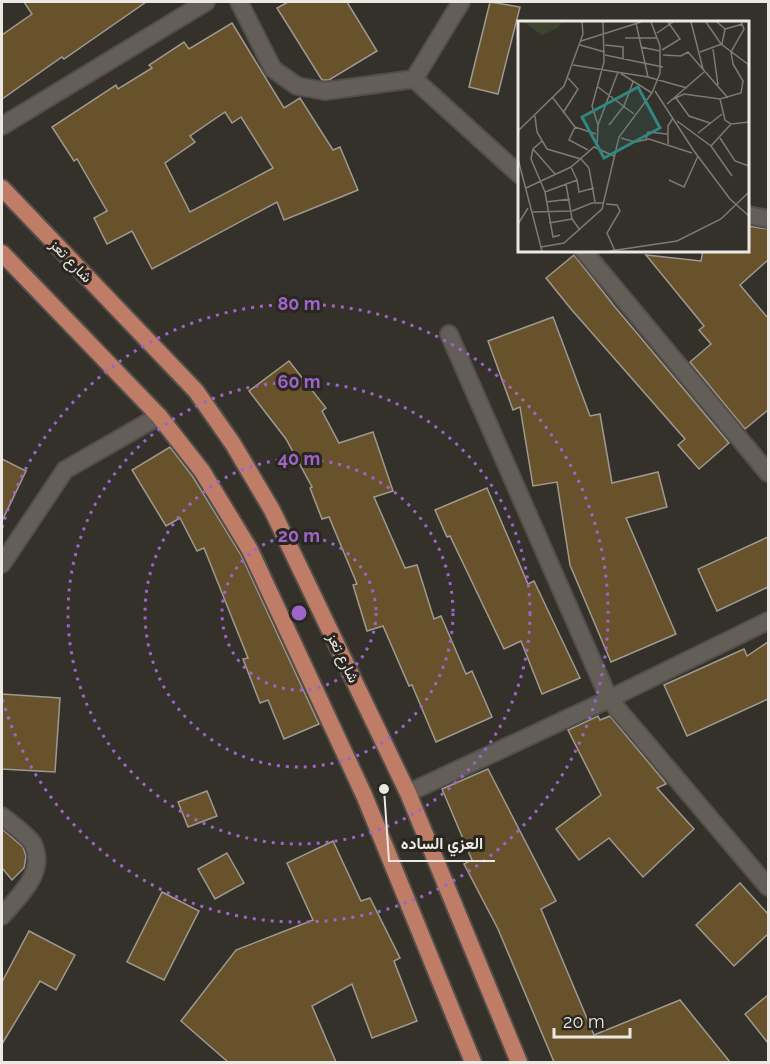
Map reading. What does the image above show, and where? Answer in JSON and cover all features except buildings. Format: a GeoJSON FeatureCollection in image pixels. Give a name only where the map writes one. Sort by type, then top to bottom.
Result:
{"type":"FeatureCollection","features":[{"type":"Feature","properties":{"kind":"main road","name":"شارع تعز"},"geometry":{"type":"LineString","coordinates":[[2,189],[196,392],[234,444],[272,510],[408,793],[519,1062]]}},
{"type":"Feature","properties":{"kind":"main road"},"geometry":{"type":"LineString","coordinates":[[2,253],[159,416],[202,471],[250,550],[364,795],[473,1062]]}},
{"type":"Feature","properties":{"kind":"street"},"geometry":{"type":"LineString","coordinates":[[2,126],[206,2]]}},
{"type":"Feature","properties":{"kind":"street"},"geometry":{"type":"LineString","coordinates":[[239,2],[273,69],[297,86],[325,91],[414,79]]}},
{"type":"Feature","properties":{"kind":"street"},"geometry":{"type":"LineString","coordinates":[[414,79],[461,2]]}},
{"type":"Feature","properties":{"kind":"street"},"geometry":{"type":"LineString","coordinates":[[414,79],[518,174]]}},
{"type":"Feature","properties":{"kind":"street"},"geometry":{"type":"LineString","coordinates":[[749,215],[768,219]]}},
{"type":"Feature","properties":{"kind":"street"},"geometry":{"type":"LineString","coordinates":[[585,252],[768,473]]}},
{"type":"Feature","properties":{"kind":"street"},"geometry":{"type":"LineString","coordinates":[[449,334],[609,699],[768,887]]}},
{"type":"Feature","properties":{"kind":"street"},"geometry":{"type":"LineString","coordinates":[[2,564],[65,470],[159,416]]}},
{"type":"Feature","properties":{"kind":"street"},"geometry":{"type":"LineString","coordinates":[[408,793],[609,699],[768,621]]}},
{"type":"Feature","properties":{"kind":"street"},"geometry":{"type":"LineString","coordinates":[[2,816],[33,843],[37,862],[31,882],[2,916]]}},
{"type":"Feature","properties":{"kind":"place","name":"العزي الساده"},"geometry":{"type":"Point","coordinates":[384,789]}}]}
